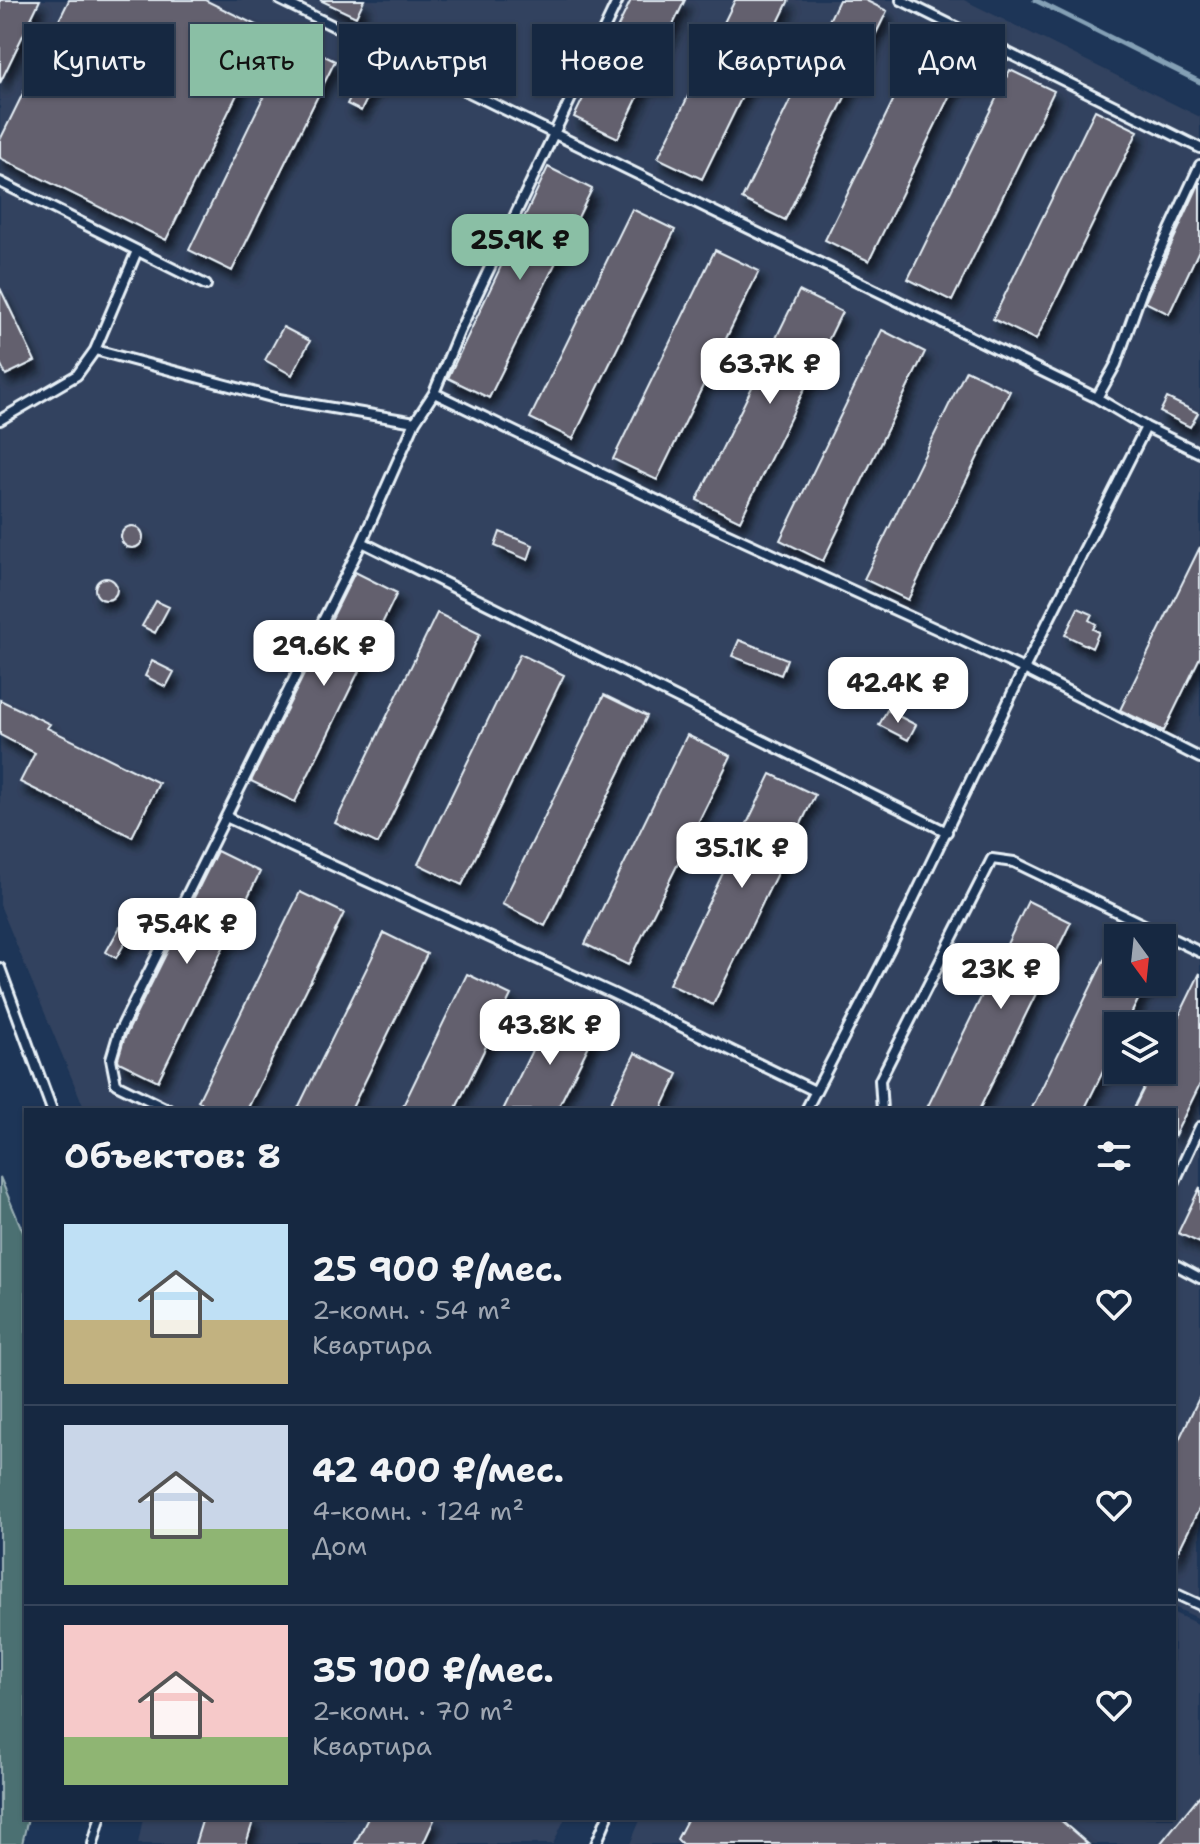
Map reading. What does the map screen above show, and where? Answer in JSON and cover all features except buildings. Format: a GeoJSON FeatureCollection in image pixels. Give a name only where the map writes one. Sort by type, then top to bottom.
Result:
{"type":"FeatureCollection","features":[{"type":"Feature","properties":{"kind":"lane"},"geometry":{"type":"LineString","coordinates":[[280,0],[1097,398],[1146,427],[1200,453]]}},
{"type":"Feature","properties":{"kind":"lane"},"geometry":{"type":"LineString","coordinates":[[165,1108],[116,1084],[111,1059],[119,1032],[362,542],[415,422],[434,393],[459,332],[618,0]]}},
{"type":"Feature","properties":{"kind":"lane"},"geometry":{"type":"LineString","coordinates":[[901,0],[1200,148]]}},
{"type":"Feature","properties":{"kind":"lane"},"geometry":{"type":"LineString","coordinates":[[1097,398],[1116,364],[1143,288],[1200,165]]}},
{"type":"Feature","properties":{"kind":"lane"},"geometry":{"type":"LineString","coordinates":[[0,182],[206,285]]}},
{"type":"Feature","properties":{"kind":"lane"},"geometry":{"type":"LineString","coordinates":[[0,420],[77,375],[95,350],[137,251]]}},
{"type":"Feature","properties":{"kind":"lane"},"geometry":{"type":"LineString","coordinates":[[95,350],[279,399],[415,422]]}},
{"type":"Feature","properties":{"kind":"lane"},"geometry":{"type":"LineString","coordinates":[[434,393],[700,521],[1024,669],[1200,758]]}},
{"type":"Feature","properties":{"kind":"lane"},"geometry":{"type":"LineString","coordinates":[[807,1108],[890,948],[1024,669],[1146,427]]}},
{"type":"Feature","properties":{"kind":"lane"},"geometry":{"type":"LineString","coordinates":[[362,542],[947,832]]}},
{"type":"Feature","properties":{"kind":"lane"},"geometry":{"type":"LineString","coordinates":[[226,817],[612,993],[815,1091]]}},
{"type":"Feature","properties":{"kind":"lane"},"geometry":{"type":"LineString","coordinates":[[882,1108],[880,1080],[992,859],[1014,862],[1200,952]]}},
{"type":"Feature","properties":{"kind":"lane"},"geometry":{"type":"LineString","coordinates":[[0,968],[51,1108]]}},
{"type":"Feature","properties":{"kind":"lane"},"geometry":{"type":"LineString","coordinates":[[1176,1179],[1200,1127]]}},
{"type":"Feature","properties":{"kind":"lane"},"geometry":{"type":"LineString","coordinates":[[1176,1265],[1200,1278]]}},
{"type":"Feature","properties":{"kind":"lane"},"geometry":{"type":"LineString","coordinates":[[1176,1594],[1200,1605]]}},
{"type":"Feature","properties":{"kind":"lane"},"geometry":{"type":"LineString","coordinates":[[93,1844],[99,1820]]}},
{"type":"Feature","properties":{"kind":"lane"},"geometry":{"type":"LineString","coordinates":[[596,1844],[606,1820]]}},
{"type":"Feature","properties":{"kind":"shaded area"},"geometry":{"type":"Polygon","coordinates":[[[0,0],[964,0],[1200,117],[1200,1619],[1176,1608],[1176,1108],[84,1108],[0,905],[0,0]]]}},
{"type":"Feature","properties":{"kind":"shaded area"},"geometry":{"type":"Polygon","coordinates":[[[1176,1614],[1200,1625],[1200,1844],[630,1844],[640,1820],[1176,1820],[1176,1614]]]}},
{"type":"Feature","properties":{"kind":"shaded area"},"geometry":{"type":"Polygon","coordinates":[[[143,1820],[564,1820],[553,1844],[138,1844],[143,1820]]]}},
{"type":"Feature","properties":{"kind":"green space"},"geometry":{"type":"Polygon","coordinates":[[[0,1177],[24,1234],[24,1820],[28,1820],[22,1844],[0,1844],[0,1177]]]}},
{"type":"Feature","properties":{"kind":"waterway"},"geometry":{"type":"LineString","coordinates":[[1035,0],[1200,82]]}}]}
